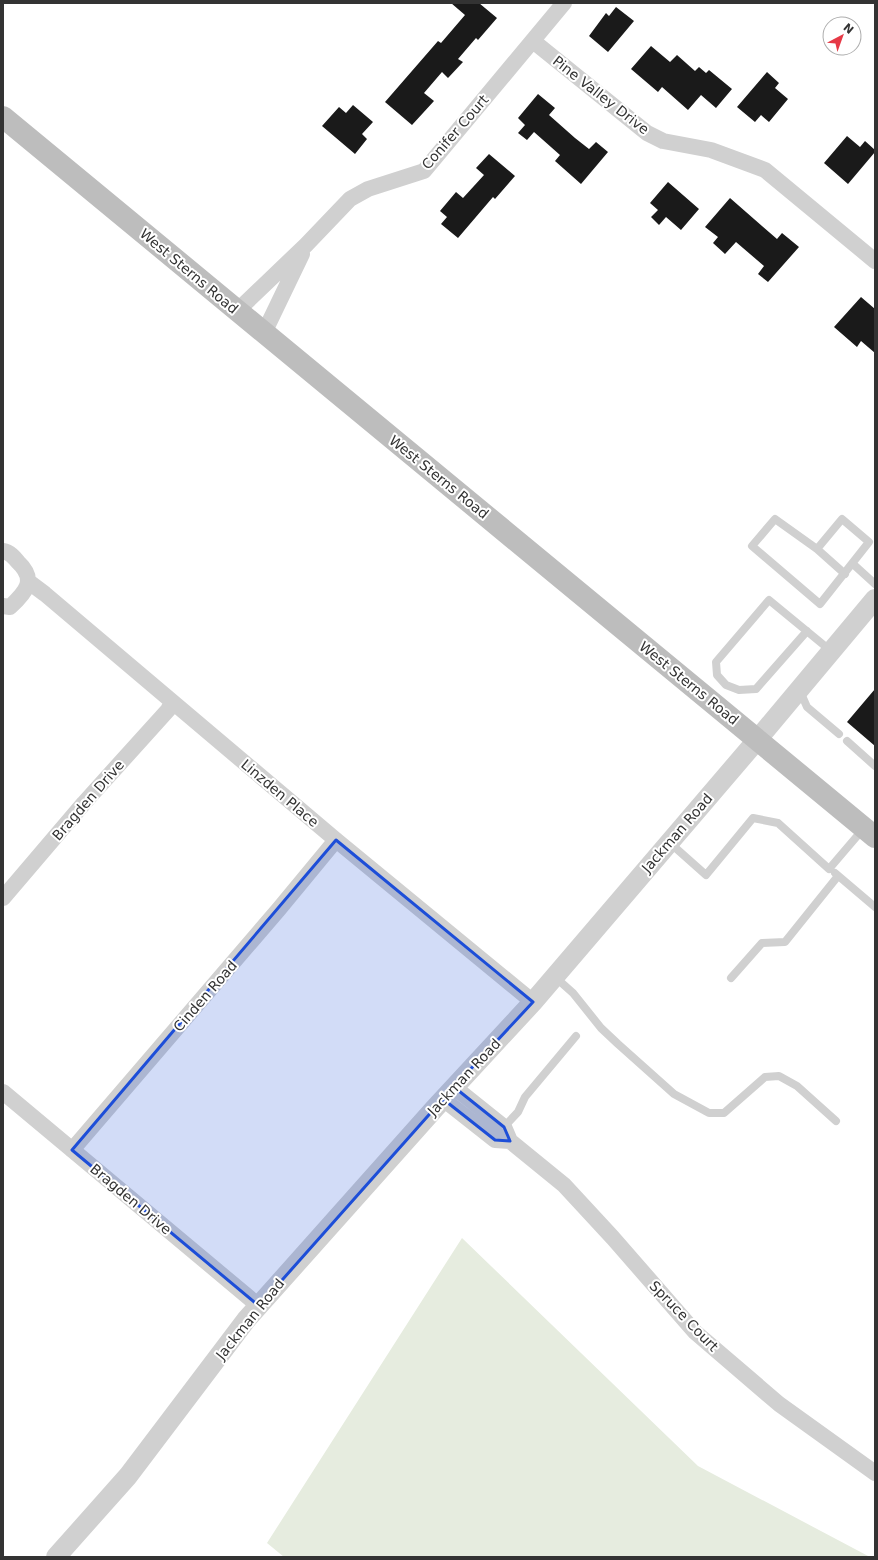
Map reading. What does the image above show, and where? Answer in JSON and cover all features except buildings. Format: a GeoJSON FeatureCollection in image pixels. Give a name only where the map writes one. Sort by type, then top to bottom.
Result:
{"type":"FeatureCollection","features":[{"type":"Feature","properties":{"kind":"main road","name":"West Sterns Road"},"geometry":{"type":"LineString","coordinates":[[3,117],[870,832]]}},
{"type":"Feature","properties":{"kind":"street","name":"Conifer Court"},"geometry":{"type":"LineString","coordinates":[[237,311],[306,245],[350,199],[368,189],[424,171],[564,3]]}},
{"type":"Feature","properties":{"kind":"street","name":"Pine Valley Drive"},"geometry":{"type":"LineString","coordinates":[[533,41],[647,133],[663,141],[711,150],[765,170],[875,261]]}},
{"type":"Feature","properties":{"kind":"street","name":"Conifer Court"},"geometry":{"type":"LineString","coordinates":[[264,333],[306,245]]}},
{"type":"Feature","properties":{"kind":"street"},"geometry":{"type":"LineString","coordinates":[[3,551],[8,552],[24,567],[29,577],[29,582],[18,599],[10,607],[3,606]]}},
{"type":"Feature","properties":{"kind":"street","name":"Linzden Place"},"geometry":{"type":"LineString","coordinates":[[29,582],[336,840],[533,1002]]}},
{"type":"Feature","properties":{"kind":"street","name":"Jackman Road"},"geometry":{"type":"LineString","coordinates":[[56,1557],[128,1476],[246,1320],[449,1093],[533,1002],[757,740],[875,598]]}},
{"type":"Feature","properties":{"kind":"street","name":"Bragden Drive"},"geometry":{"type":"LineString","coordinates":[[3,898],[84,803],[168,710],[172,702]]}},
{"type":"Feature","properties":{"kind":"street","name":"Cinden Road"},"geometry":{"type":"LineString","coordinates":[[72,1150],[279,909],[336,840]]}},
{"type":"Feature","properties":{"kind":"street","name":"Bragden Drive"},"geometry":{"type":"LineString","coordinates":[[3,1092],[259,1306]]}},
{"type":"Feature","properties":{"kind":"street"},"geometry":{"type":"LineString","coordinates":[[449,1093],[495,1140],[507,1134]]}},
{"type":"Feature","properties":{"kind":"street","name":"Spruce Court"},"geometry":{"type":"LineString","coordinates":[[507,1134],[564,1185],[696,1332],[780,1404],[875,1473]]}},
{"type":"Feature","properties":{"kind":"lane"},"geometry":{"type":"LineString","coordinates":[[817,549],[842,519],[869,542],[853,564],[845,574],[820,604],[752,546],[775,519],[817,549],[845,574]]}},
{"type":"Feature","properties":{"kind":"lane"},"geometry":{"type":"LineString","coordinates":[[853,564],[875,584]]}},
{"type":"Feature","properties":{"kind":"lane"},"geometry":{"type":"LineString","coordinates":[[808,631],[756,689],[739,690],[726,685],[717,675],[716,662],[769,600],[808,631],[831,651]]}},
{"type":"Feature","properties":{"kind":"lane"},"geometry":{"type":"LineString","coordinates":[[799,690],[807,707],[839,734]]}},
{"type":"Feature","properties":{"kind":"lane"},"geometry":{"type":"LineString","coordinates":[[847,741],[875,766]]}},
{"type":"Feature","properties":{"kind":"lane"},"geometry":{"type":"LineString","coordinates":[[669,842],[706,875],[753,818],[778,823],[829,869],[875,907]]}},
{"type":"Feature","properties":{"kind":"lane"},"geometry":{"type":"LineString","coordinates":[[829,869],[870,832]]}},
{"type":"Feature","properties":{"kind":"lane"},"geometry":{"type":"LineString","coordinates":[[731,978],[762,943],[785,942],[838,876]]}},
{"type":"Feature","properties":{"kind":"lane"},"geometry":{"type":"LineString","coordinates":[[555,976],[573,993],[601,1028],[674,1094],[709,1113],[724,1113],[765,1077],[779,1076],[797,1086],[836,1121]]}},
{"type":"Feature","properties":{"kind":"lane"},"geometry":{"type":"LineString","coordinates":[[507,1134],[525,1097],[576,1036]]}},
{"type":"Feature","properties":{"kind":"highlighted area"},"geometry":{"type":"Polygon","coordinates":[[[336,840],[533,1002],[454,1087],[504,1127],[510,1141],[495,1140],[443,1099],[259,1306],[72,1150],[336,840]]]}},
{"type":"Feature","properties":{"kind":"shaded area"},"geometry":{"type":"Polygon","coordinates":[[[462,1238],[698,1466],[870,1557],[284,1557],[267,1543],[462,1238]]]}}]}
